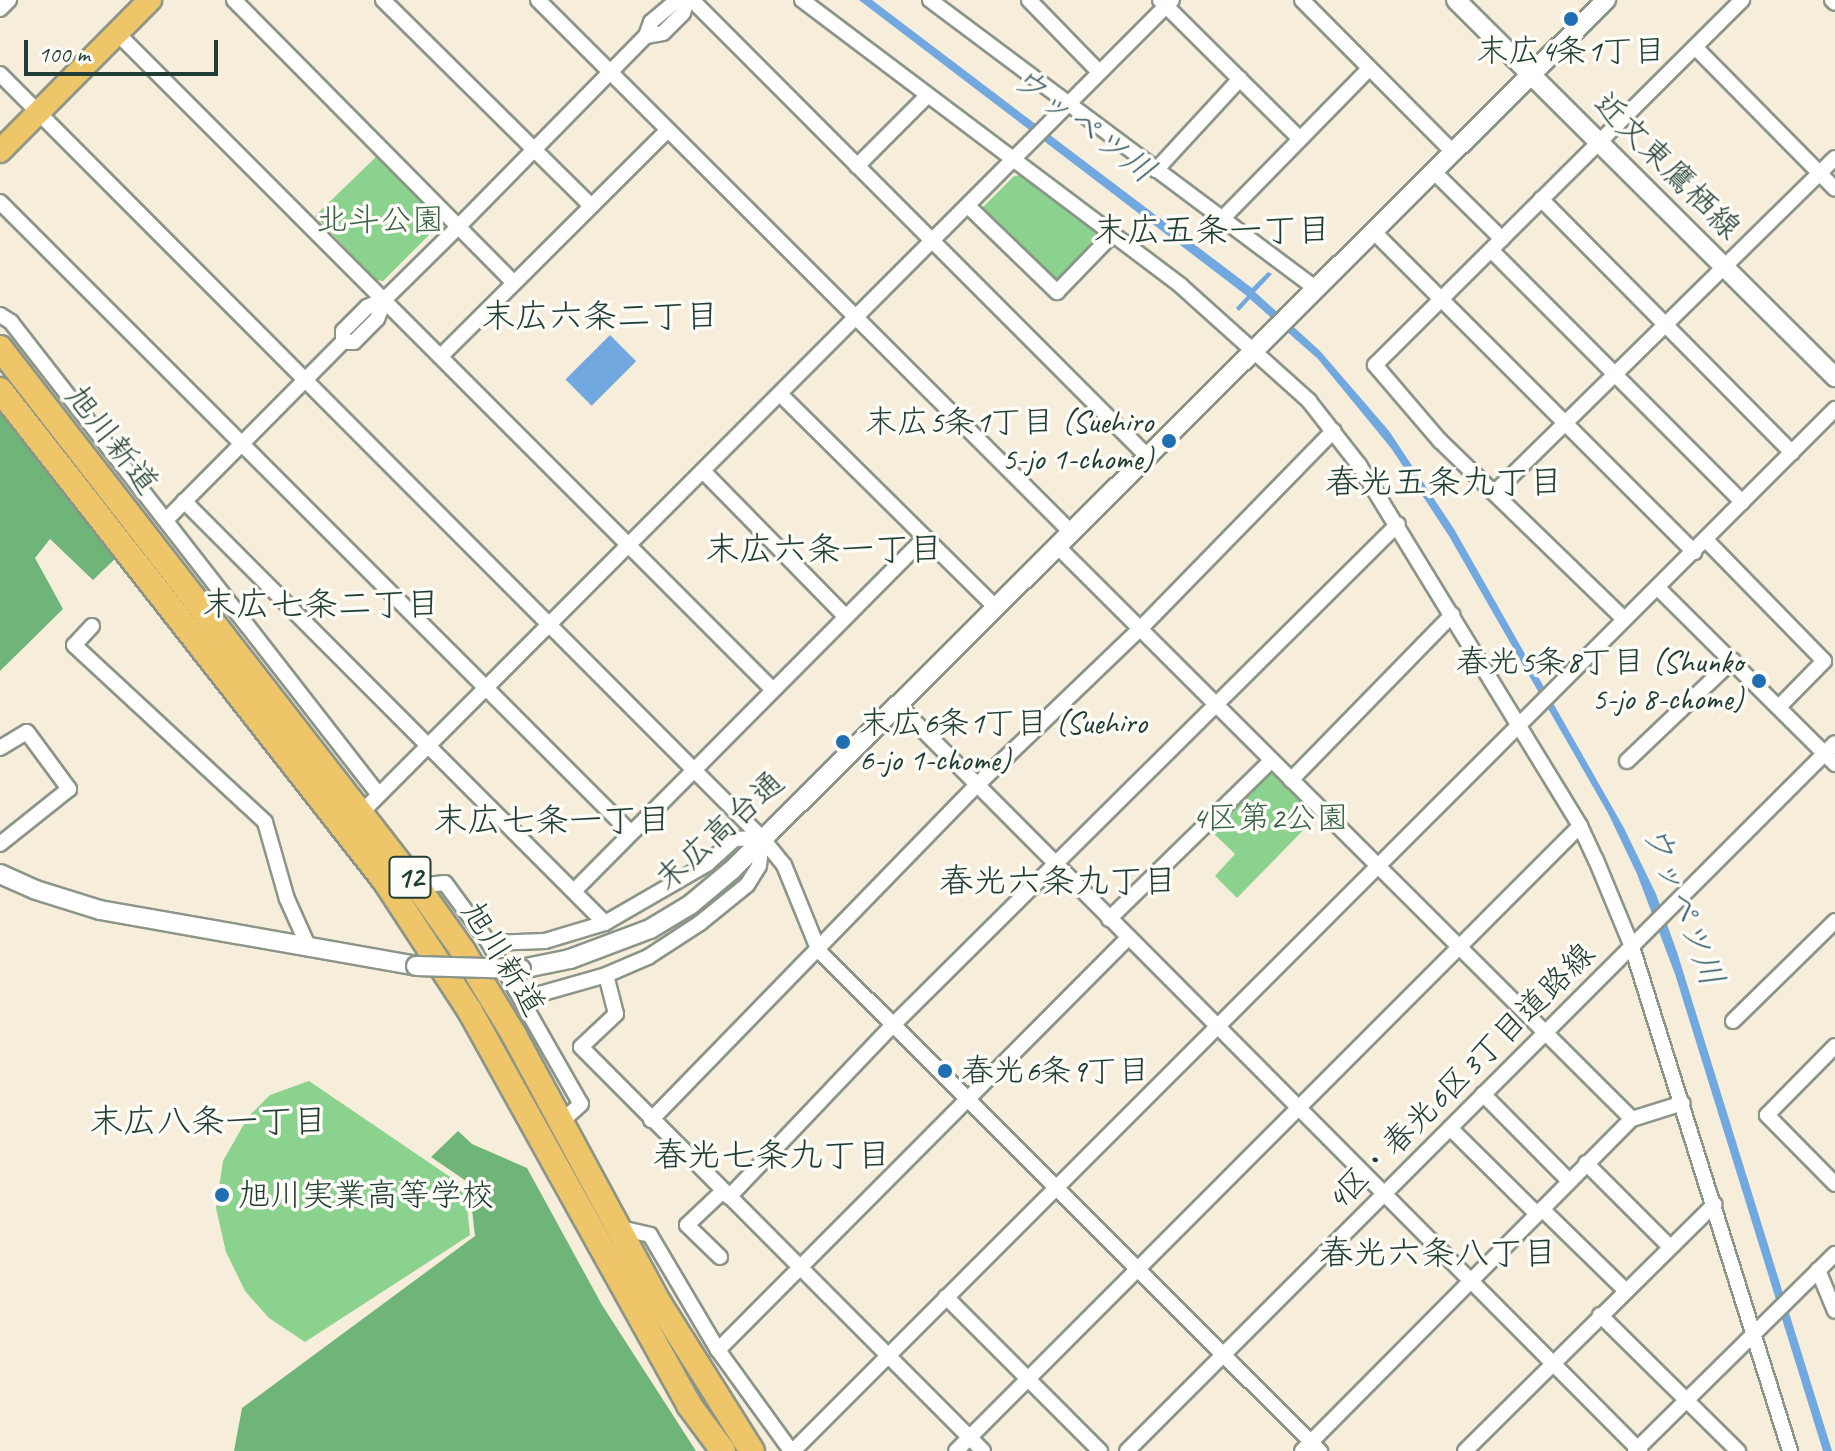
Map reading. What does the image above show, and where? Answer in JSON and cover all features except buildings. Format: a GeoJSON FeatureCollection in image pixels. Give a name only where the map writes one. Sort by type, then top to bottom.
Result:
{"type":"FeatureCollection","features":[{"type":"Feature","properties":{"kind":"highway","name":"旭川新道"},"geometry":{"type":"LineString","coordinates":[[0,348],[361,813],[463,951],[514,1035],[615,1227],[700,1372],[752,1451]]}},
{"type":"Feature","properties":{"kind":"highway","name":"旭川新道"},"geometry":{"type":"LineString","coordinates":[[0,390],[385,881],[470,1011],[682,1393],[723,1451]]}},
{"type":"Feature","properties":{"kind":"main road"},"geometry":{"type":"LineString","coordinates":[[0,151],[150,0]]}},
{"type":"Feature","properties":{"kind":"street"},"geometry":{"type":"LineString","coordinates":[[0,9],[9,0]]}},
{"type":"Feature","properties":{"kind":"street"},"geometry":{"type":"LineString","coordinates":[[234,0],[514,283]]}},
{"type":"Feature","properties":{"kind":"street"},"geometry":{"type":"LineString","coordinates":[[383,0],[591,206]]}},
{"type":"Feature","properties":{"kind":"street"},"geometry":{"type":"LineString","coordinates":[[538,0],[1072,533]]}},
{"type":"Feature","properties":{"kind":"street"},"geometry":{"type":"LineString","coordinates":[[166,520],[305,378],[343,342],[354,342],[377,319],[385,299],[611,73],[646,36],[651,22],[677,0]]}},
{"type":"Feature","properties":{"kind":"street"},"geometry":{"type":"LineString","coordinates":[[646,36],[663,33],[683,13],[689,0],[1148,457]]}},
{"type":"Feature","properties":{"kind":"street"},"geometry":{"type":"LineString","coordinates":[[802,0],[927,96],[1018,155],[1112,235],[1261,344],[1333,431],[1398,524],[1452,615],[1523,720],[1580,826],[1636,942],[1715,1204],[1760,1328],[1790,1451]]}},
{"type":"Feature","properties":{"kind":"street"},"geometry":{"type":"LineString","coordinates":[[930,0],[1063,109],[1156,170],[1222,219],[1310,296],[1606,0]]}},
{"type":"Feature","properties":{"kind":"street"},"geometry":{"type":"LineString","coordinates":[[1029,0],[1099,72]]}},
{"type":"Feature","properties":{"kind":"street"},"geometry":{"type":"LineString","coordinates":[[1302,0],[1453,152]]}},
{"type":"Feature","properties":{"kind":"street","name":"近文東鷹栖線"},"geometry":{"type":"LineString","coordinates":[[1456,0],[1835,377]]}},
{"type":"Feature","properties":{"kind":"street"},"geometry":{"type":"LineString","coordinates":[[1624,619],[1440,441],[1375,365],[1742,0]]}},
{"type":"Feature","properties":{"kind":"street"},"geometry":{"type":"LineString","coordinates":[[361,813],[968,206],[1166,2],[1300,139]]}},
{"type":"Feature","properties":{"kind":"street"},"geometry":{"type":"LineString","coordinates":[[117,33],[773,690]]}},
{"type":"Feature","properties":{"kind":"street"},"geometry":{"type":"LineString","coordinates":[[1695,47],[1835,189]]}},
{"type":"Feature","properties":{"kind":"street"},"geometry":{"type":"LineString","coordinates":[[1222,219],[1369,69]]}},
{"type":"Feature","properties":{"kind":"street"},"geometry":{"type":"LineString","coordinates":[[0,74],[762,838],[784,865],[819,951],[1311,1448],[1632,1119],[1683,1103]]}},
{"type":"Feature","properties":{"kind":"street"},"geometry":{"type":"LineString","coordinates":[[1156,170],[1240,79]]}},
{"type":"Feature","properties":{"kind":"street"},"geometry":{"type":"LineString","coordinates":[[857,166],[927,96]]}},
{"type":"Feature","properties":{"kind":"street"},"geometry":{"type":"LineString","coordinates":[[441,356],[668,130]]}},
{"type":"Feature","properties":{"kind":"street"},"geometry":{"type":"LineString","coordinates":[[1494,493],[1835,158]]}},
{"type":"Feature","properties":{"kind":"street"},"geometry":{"type":"LineString","coordinates":[[1433,171],[1614,375],[1742,502]]}},
{"type":"Feature","properties":{"kind":"street"},"geometry":{"type":"LineString","coordinates":[[1541,199],[1792,453]]}},
{"type":"Feature","properties":{"kind":"street"},"geometry":{"type":"LineString","coordinates":[[0,202],[631,833]]}},
{"type":"Feature","properties":{"kind":"street"},"geometry":{"type":"LineString","coordinates":[[968,206],[1057,292],[1112,235]]}},
{"type":"Feature","properties":{"kind":"street"},"geometry":{"type":"LineString","coordinates":[[1374,232],[1694,552]]}},
{"type":"Feature","properties":{"kind":"street","name":"末広高台通"},"geometry":{"type":"LineString","coordinates":[[0,874],[36,890],[100,910],[416,966],[521,969],[570,959],[650,929],[690,905],[733,869],[1310,296]]}},
{"type":"Feature","properties":{"kind":"street"},"geometry":{"type":"LineString","coordinates":[[0,315],[11,322],[379,795]]}},
{"type":"Feature","properties":{"kind":"street"},"geometry":{"type":"LineString","coordinates":[[780,394],[996,608]]}},
{"type":"Feature","properties":{"kind":"street"},"geometry":{"type":"LineString","coordinates":[[615,1227],[650,1235],[718,1350],[792,1451],[1835,409]]}},
{"type":"Feature","properties":{"kind":"street"},"geometry":{"type":"LineString","coordinates":[[651,1120],[819,951],[976,786],[1140,629],[1333,431]]}},
{"type":"Feature","properties":{"kind":"street"},"geometry":{"type":"LineString","coordinates":[[703,471],[846,617]]}},
{"type":"Feature","properties":{"kind":"street"},"geometry":{"type":"LineString","coordinates":[[184,501],[605,923]]}},
{"type":"Feature","properties":{"kind":"street"},"geometry":{"type":"LineString","coordinates":[[720,1257],[687,1225],[726,1194],[1398,524]]}},
{"type":"Feature","properties":{"kind":"street"},"geometry":{"type":"LineString","coordinates":[[574,891],[924,538]]}},
{"type":"Feature","properties":{"kind":"street"},"geometry":{"type":"LineString","coordinates":[[1706,540],[1824,661],[1779,707]]}},
{"type":"Feature","properties":{"kind":"street"},"geometry":{"type":"LineString","coordinates":[[1058,547],[1632,1119]]}},
{"type":"Feature","properties":{"kind":"street"},"geometry":{"type":"LineString","coordinates":[[1658,588],[1779,707],[1832,753]]}},
{"type":"Feature","properties":{"kind":"street"},"geometry":{"type":"LineString","coordinates":[[1291,780],[1452,615]]}},
{"type":"Feature","properties":{"kind":"street"},"geometry":{"type":"LineString","coordinates":[[92,626],[74,645],[265,822],[287,899],[309,948]]}},
{"type":"Feature","properties":{"kind":"street"},"geometry":{"type":"LineString","coordinates":[[1627,761],[1733,660]]}},
{"type":"Feature","properties":{"kind":"street"},"geometry":{"type":"LineString","coordinates":[[899,706],[1638,1450],[1835,1254]]}},
{"type":"Feature","properties":{"kind":"street"},"geometry":{"type":"LineString","coordinates":[[0,748],[27,732],[69,789],[0,842]]}},
{"type":"Feature","properties":{"kind":"street","name":"4区・春光6区3丁目道路線"},"geometry":{"type":"LineString","coordinates":[[1127,1451],[1685,891],[1832,753]]}},
{"type":"Feature","properties":{"kind":"street"},"geometry":{"type":"LineString","coordinates":[[1109,919],[1271,761]]}},
{"type":"Feature","properties":{"kind":"street"},"geometry":{"type":"LineString","coordinates":[[956,1451],[1580,826]]}},
{"type":"Feature","properties":{"kind":"street"},"geometry":{"type":"LineString","coordinates":[[489,943],[545,941],[605,923],[707,864],[735,839],[762,838]]}},
{"type":"Feature","properties":{"kind":"street"},"geometry":{"type":"LineString","coordinates":[[522,999],[606,975],[648,957],[736,895],[759,866],[762,838]]}},
{"type":"Feature","properties":{"kind":"street"},"geometry":{"type":"LineString","coordinates":[[417,886],[445,883],[489,943],[581,1104],[560,1123]]}},
{"type":"Feature","properties":{"kind":"street"},"geometry":{"type":"LineString","coordinates":[[1733,1021],[1835,921]]}},
{"type":"Feature","properties":{"kind":"street"},"geometry":{"type":"LineString","coordinates":[[718,1350],[802,1270],[966,1099],[1128,938]]}},
{"type":"Feature","properties":{"kind":"street"},"geometry":{"type":"LineString","coordinates":[[606,975],[616,1014],[581,1047],[983,1451]]}},
{"type":"Feature","properties":{"kind":"street"},"geometry":{"type":"LineString","coordinates":[[1834,1048],[1767,1115],[1835,1184]]}},
{"type":"Feature","properties":{"kind":"street"},"geometry":{"type":"LineString","coordinates":[[1483,1094],[1569,1181]]}},
{"type":"Feature","properties":{"kind":"street"},"geometry":{"type":"LineString","coordinates":[[1450,1128],[1625,1290]]}},
{"type":"Feature","properties":{"kind":"street"},"geometry":{"type":"LineString","coordinates":[[1586,1163],[1670,1247]]}},
{"type":"Feature","properties":{"kind":"street"},"geometry":{"type":"LineString","coordinates":[[1465,1451],[1715,1204]]}},
{"type":"Feature","properties":{"kind":"street"},"geometry":{"type":"LineString","coordinates":[[1818,1270],[1835,1311]]}},
{"type":"Feature","properties":{"kind":"street"},"geometry":{"type":"LineString","coordinates":[[946,1297],[1100,1451]]}},
{"type":"Feature","properties":{"kind":"street"},"geometry":{"type":"LineString","coordinates":[[1600,1315],[1738,1451]]}},
{"type":"Feature","properties":{"kind":"green space","name":"北斗公園"},"geometry":{"type":"Polygon","coordinates":[[[379,154],[440,216],[440,224],[383,281],[376,280],[315,216],[379,154]]]}},
{"type":"Feature","properties":{"kind":"green space"},"geometry":{"type":"Polygon","coordinates":[[[1023,175],[1099,234],[1057,281],[1051,281],[981,209],[1014,176],[1023,175]]]}},
{"type":"Feature","properties":{"kind":"green space"},"geometry":{"type":"Polygon","coordinates":[[[0,412],[117,557],[93,580],[50,539],[35,558],[63,609],[0,671],[0,412]]]}},
{"type":"Feature","properties":{"kind":"green space","name":"4区第2公園"},"geometry":{"type":"Polygon","coordinates":[[[1266,774],[1275,774],[1317,816],[1237,898],[1215,876],[1235,854],[1212,832],[1266,774]]]}},
{"type":"Feature","properties":{"kind":"green space"},"geometry":{"type":"Polygon","coordinates":[[[309,1081],[465,1187],[470,1235],[305,1342],[269,1318],[245,1291],[226,1252],[216,1208],[223,1161],[248,1117],[270,1095],[309,1081]]]}},
{"type":"Feature","properties":{"kind":"green space"},"geometry":{"type":"Polygon","coordinates":[[[458,1131],[472,1144],[527,1168],[602,1305],[696,1451],[234,1451],[242,1408],[475,1236],[469,1183],[431,1157],[458,1131]]]}},
{"type":"Feature","properties":{"kind":"water"},"geometry":{"type":"Polygon","coordinates":[[[859,0],[872,0],[1252,288],[1268,272],[1272,274],[1255,292],[1320,351],[1389,431],[1454,529],[1624,828],[1656,894],[1677,952],[1832,1451],[1823,1451],[1675,974],[1637,874],[1608,813],[1449,536],[1391,448],[1318,359],[1250,299],[1239,311],[1236,308],[1247,296],[859,0]]]}},
{"type":"Feature","properties":{"kind":"water"},"geometry":{"type":"Polygon","coordinates":[[[610,335],[636,361],[592,406],[565,380],[610,335]]]}},
{"type":"Feature","properties":{"kind":"place","name":"末広4条1丁目"},"geometry":{"type":"Point","coordinates":[1571,19]}},
{"type":"Feature","properties":{"kind":"place","name":"末広5条1丁目 (Suehiro 5-jo 1-chome)"},"geometry":{"type":"Point","coordinates":[1169,441]}},
{"type":"Feature","properties":{"kind":"place","name":"春光5条8丁目 (Shunko 5-jo 8-chome)"},"geometry":{"type":"Point","coordinates":[1759,681]}},
{"type":"Feature","properties":{"kind":"place","name":"末広6条1丁目 (Suehiro 6-jo 1-chome)"},"geometry":{"type":"Point","coordinates":[843,742]}},
{"type":"Feature","properties":{"kind":"place","name":"春光6条9丁目"},"geometry":{"type":"Point","coordinates":[945,1071]}},
{"type":"Feature","properties":{"kind":"place","name":"旭川実業高等学校"},"geometry":{"type":"Point","coordinates":[222,1195]}},
{"type":"Feature","properties":{"kind":"district","name":"末広五条一丁目"},"geometry":{"type":"Point","coordinates":[1212,230]}},
{"type":"Feature","properties":{"kind":"district","name":"末広六条二丁目"},"geometry":{"type":"Point","coordinates":[600,316]}},
{"type":"Feature","properties":{"kind":"district","name":"春光五条九丁目"},"geometry":{"type":"Point","coordinates":[1444,482]}},
{"type":"Feature","properties":{"kind":"district","name":"末広六条一丁目"},"geometry":{"type":"Point","coordinates":[824,549]}},
{"type":"Feature","properties":{"kind":"district","name":"末広七条二丁目"},"geometry":{"type":"Point","coordinates":[321,604]}},
{"type":"Feature","properties":{"kind":"district","name":"末広七条一丁目"},"geometry":{"type":"Point","coordinates":[552,820]}},
{"type":"Feature","properties":{"kind":"district","name":"春光六条九丁目"},"geometry":{"type":"Point","coordinates":[1058,881]}},
{"type":"Feature","properties":{"kind":"district","name":"末広八条一丁目"},"geometry":{"type":"Point","coordinates":[208,1121]}},
{"type":"Feature","properties":{"kind":"district","name":"春光七条九丁目"},"geometry":{"type":"Point","coordinates":[772,1155]}},
{"type":"Feature","properties":{"kind":"district","name":"春光六条八丁目"},"geometry":{"type":"Point","coordinates":[1438,1253]}},
{"type":"Feature","properties":{"kind":"water label","name":"ウッペツ川"},"geometry":{"type":"Point","coordinates":[1084,124]}},
{"type":"Feature","properties":{"kind":"water label","name":"ウッペツ川"},"geometry":{"type":"Point","coordinates":[1684,905]}}]}
